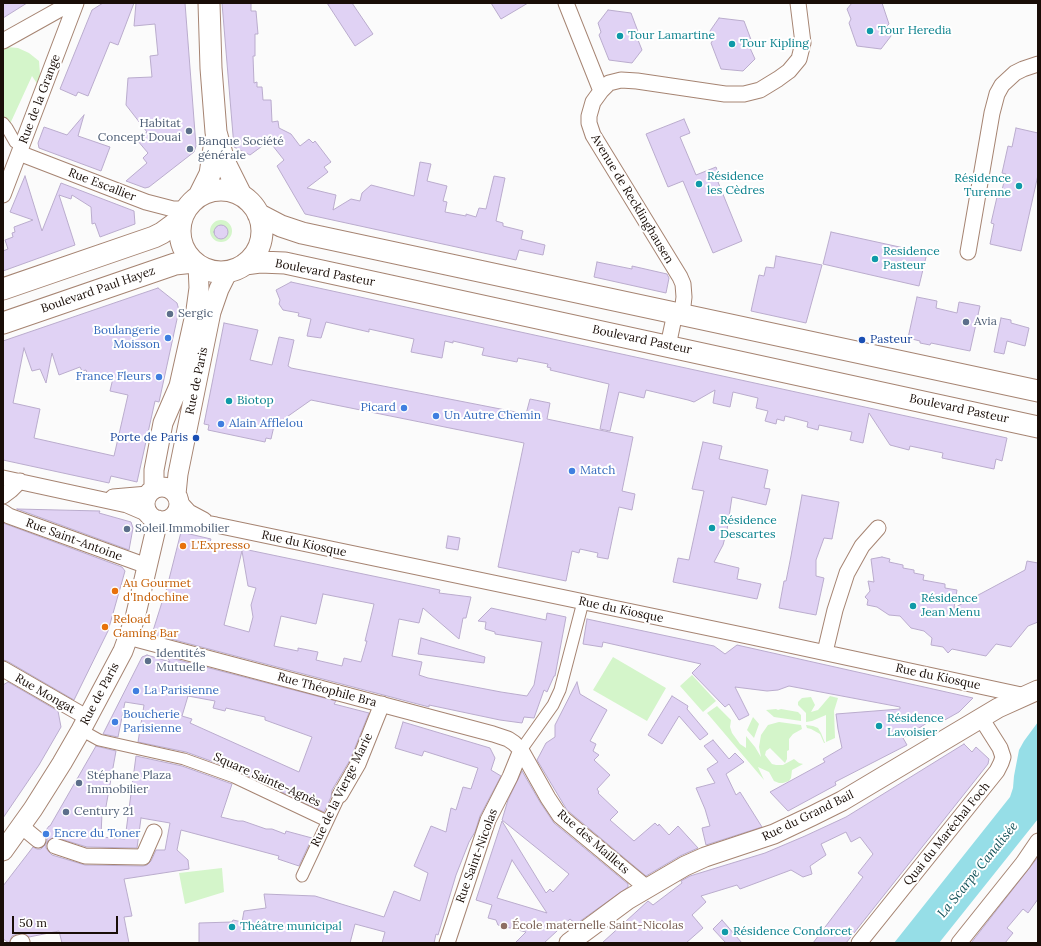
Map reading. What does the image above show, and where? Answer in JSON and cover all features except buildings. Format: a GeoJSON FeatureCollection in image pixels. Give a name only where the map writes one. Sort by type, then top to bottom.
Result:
{"type":"FeatureCollection","features":[{"type":"Feature","properties":{"kind":"main road"},"geometry":{"type":"LineString","coordinates":[[197,3],[200,33],[211,68]]}},
{"type":"Feature","properties":{"kind":"main road"},"geometry":{"type":"LineString","coordinates":[[209,3],[211,68],[216,132],[224,161],[242,195],[251,203],[258,214],[261,226],[261,238],[254,255],[237,267],[213,271],[196,264],[187,254],[182,245],[180,230],[189,208],[207,181],[211,169],[216,132]]}},
{"type":"Feature","properties":{"kind":"main road"},"geometry":{"type":"LineString","coordinates":[[3,289],[162,233],[189,208],[211,191],[223,190],[242,195]]}},
{"type":"Feature","properties":{"kind":"main road"},"geometry":{"type":"LineString","coordinates":[[258,214],[281,226],[302,233],[1038,390]]}},
{"type":"Feature","properties":{"kind":"main road","name":"Boulevard Pasteur"},"geometry":{"type":"LineString","coordinates":[[237,267],[265,262],[285,263],[1038,427]]}},
{"type":"Feature","properties":{"kind":"main road","name":"Boulevard Paul Hayez"},"geometry":{"type":"LineString","coordinates":[[3,323],[175,264],[196,264]]}},
{"type":"Feature","properties":{"kind":"street"},"geometry":{"type":"LineString","coordinates":[[3,40],[71,3]]}},
{"type":"Feature","properties":{"kind":"street","name":"Rue de la Grange"},"geometry":{"type":"LineString","coordinates":[[3,195],[76,3]]}},
{"type":"Feature","properties":{"kind":"street"},"geometry":{"type":"LineString","coordinates":[[566,3],[601,91]]}},
{"type":"Feature","properties":{"kind":"street","name":"Avenue de Recklinghausen"},"geometry":{"type":"LineString","coordinates":[[668,346],[684,297],[683,284],[590,129],[589,116],[593,102],[601,91],[610,83],[622,80],[724,94],[744,94],[760,90],[789,71],[798,59],[802,43],[798,3]]}},
{"type":"Feature","properties":{"kind":"street"},"geometry":{"type":"LineString","coordinates":[[968,252],[992,113],[997,94],[1002,85],[1015,73],[1023,68],[1038,64]]}},
{"type":"Feature","properties":{"kind":"street"},"geometry":{"type":"LineString","coordinates":[[3,123],[21,150]]}},
{"type":"Feature","properties":{"kind":"street","name":"Rue Escallier"},"geometry":{"type":"LineString","coordinates":[[21,150],[146,202],[167,208],[189,208]]}},
{"type":"Feature","properties":{"kind":"street","name":"Rue de Paris"},"geometry":{"type":"LineString","coordinates":[[151,492],[163,424],[179,386],[196,310],[199,288],[196,264]]}},
{"type":"Feature","properties":{"kind":"street","name":"Rue de Paris"},"geometry":{"type":"LineString","coordinates":[[177,497],[178,474],[211,312],[219,289],[237,267]]}},
{"type":"Feature","properties":{"kind":"street"},"geometry":{"type":"LineString","coordinates":[[3,478],[132,506],[159,518],[177,511],[179,506],[177,497],[167,488],[158,488],[151,492],[94,497]]}},
{"type":"Feature","properties":{"kind":"street"},"geometry":{"type":"LineString","coordinates":[[3,496],[20,481]]}},
{"type":"Feature","properties":{"kind":"street"},"geometry":{"type":"LineString","coordinates":[[151,492],[145,502],[146,508],[159,518]]}},
{"type":"Feature","properties":{"kind":"street","name":"Rue du Kiosque"},"geometry":{"type":"LineString","coordinates":[[177,497],[189,512],[216,525]]}},
{"type":"Feature","properties":{"kind":"street","name":"Rue Saint-Antoine"},"geometry":{"type":"LineString","coordinates":[[3,512],[9,516],[147,566]]}},
{"type":"Feature","properties":{"kind":"street","name":"Rue de Paris"},"geometry":{"type":"LineString","coordinates":[[3,851],[47,787],[85,724],[119,658],[135,618],[159,518]]}},
{"type":"Feature","properties":{"kind":"street","name":"Rue du Kiosque"},"geometry":{"type":"LineString","coordinates":[[159,518],[181,519],[216,525],[824,652],[1032,693]]}},
{"type":"Feature","properties":{"kind":"street"},"geometry":{"type":"LineString","coordinates":[[824,652],[838,600],[849,568],[862,546],[878,528]]}},
{"type":"Feature","properties":{"kind":"street"},"geometry":{"type":"LineString","coordinates":[[521,750],[552,705],[560,690],[583,602]]}},
{"type":"Feature","properties":{"kind":"street","name":"Rue Théophile Bra"},"geometry":{"type":"LineString","coordinates":[[128,637],[500,736],[514,743],[521,750]]}},
{"type":"Feature","properties":{"kind":"street","name":"Rue Mongat"},"geometry":{"type":"LineString","coordinates":[[3,670],[85,724]]}},
{"type":"Feature","properties":{"kind":"street","name":"Rue du Grand Bail"},"geometry":{"type":"LineString","coordinates":[[569,943],[627,900],[694,861],[774,834],[812,816],[842,801],[998,708],[1032,693]]}},
{"type":"Feature","properties":{"kind":"street","name":"Rue de la Vierge Marie"},"geometry":{"type":"LineString","coordinates":[[302,876],[340,795],[358,764],[382,704]]}},
{"type":"Feature","properties":{"kind":"street","name":"Quai du Maréchal Foch"},"geometry":{"type":"LineString","coordinates":[[859,943],[1002,763],[1003,757],[1000,748],[981,718]]}},
{"type":"Feature","properties":{"kind":"street","name":"Square Sainte-Agnès"},"geometry":{"type":"LineString","coordinates":[[85,724],[99,740],[184,759],[234,777],[327,821]]}},
{"type":"Feature","properties":{"kind":"street","name":"Rue des Maillets"},"geometry":{"type":"LineString","coordinates":[[521,750],[560,816],[647,888]]}},
{"type":"Feature","properties":{"kind":"street","name":"Rue Saint-Nicolas"},"geometry":{"type":"LineString","coordinates":[[447,943],[488,820],[510,777],[521,750]]}},
{"type":"Feature","properties":{"kind":"street"},"geometry":{"type":"LineString","coordinates":[[21,826],[38,840]]}},
{"type":"Feature","properties":{"kind":"street"},"geometry":{"type":"LineString","coordinates":[[56,846],[85,856],[143,857],[154,832]]}},
{"type":"Feature","properties":{"kind":"street"},"geometry":{"type":"LineString","coordinates":[[959,943],[1023,863],[1038,841]]}},
{"type":"Feature","properties":{"kind":"green space"},"geometry":{"type":"Polygon","coordinates":[[[7,47],[18,48],[29,53],[39,61],[40,74],[38,85],[32,76],[10,124],[3,130],[3,49],[7,47]]]}},
{"type":"Feature","properties":{"kind":"green space"},"geometry":{"type":"Polygon","coordinates":[[[221,220],[229,223],[232,231],[229,239],[221,242],[213,239],[210,231],[213,223],[221,220]]]}},
{"type":"Feature","properties":{"kind":"green space"},"geometry":{"type":"Polygon","coordinates":[[[613,657],[666,688],[647,721],[593,690],[613,657]]]}},
{"type":"Feature","properties":{"kind":"green space"},"geometry":{"type":"Polygon","coordinates":[[[692,675],[716,701],[703,712],[680,686],[692,675]]]}},
{"type":"Feature","properties":{"kind":"green space"},"geometry":{"type":"Polygon","coordinates":[[[830,696],[838,698],[834,711],[835,738],[826,742],[826,715],[806,722],[806,713],[798,705],[798,702],[802,698],[811,697],[815,705],[811,712],[818,710],[830,696]]]}},
{"type":"Feature","properties":{"kind":"green space"},"geometry":{"type":"Polygon","coordinates":[[[717,706],[731,720],[730,727],[732,733],[740,744],[746,748],[746,736],[761,757],[759,747],[761,735],[768,725],[779,722],[801,725],[802,729],[793,734],[789,739],[789,750],[787,751],[787,759],[785,763],[770,748],[766,751],[765,755],[772,764],[776,765],[783,765],[794,759],[803,764],[792,770],[789,781],[779,783],[774,781],[769,772],[758,767],[764,780],[707,713],[717,706]]]}},
{"type":"Feature","properties":{"kind":"green space"},"geometry":{"type":"Polygon","coordinates":[[[776,709],[798,712],[801,715],[801,721],[774,717],[766,710],[776,709]]]}},
{"type":"Feature","properties":{"kind":"green space"},"geometry":{"type":"Polygon","coordinates":[[[753,717],[759,724],[754,738],[747,730],[753,717]]]}},
{"type":"Feature","properties":{"kind":"green space"},"geometry":{"type":"Polygon","coordinates":[[[806,725],[818,728],[825,743],[820,734],[807,728],[806,725]]]}},
{"type":"Feature","properties":{"kind":"green space"},"geometry":{"type":"Polygon","coordinates":[[[222,868],[224,892],[185,904],[179,873],[222,868]]]}},
{"type":"Feature","properties":{"kind":"water","name":"La Scarpe Canalisée"},"geometry":{"type":"Polygon","coordinates":[[[1038,722],[1038,819],[939,943],[894,943],[1010,797],[1013,788],[1019,750],[1038,722]]]}},
{"type":"Feature","properties":{"kind":"place","name":"Tour Heredia"},"geometry":{"type":"Point","coordinates":[870,31]}},
{"type":"Feature","properties":{"kind":"place","name":"Tour Lamartine"},"geometry":{"type":"Point","coordinates":[620,36]}},
{"type":"Feature","properties":{"kind":"place","name":"Tour Kipling"},"geometry":{"type":"Point","coordinates":[732,44]}},
{"type":"Feature","properties":{"kind":"place","name":"Habitat Concept Douai"},"geometry":{"type":"Point","coordinates":[189,131]}},
{"type":"Feature","properties":{"kind":"place","name":"Banque Société générale"},"geometry":{"type":"Point","coordinates":[190,149]}},
{"type":"Feature","properties":{"kind":"place","name":"Résidence les Cèdres"},"geometry":{"type":"Point","coordinates":[699,184]}},
{"type":"Feature","properties":{"kind":"place","name":"Résidence Turenne"},"geometry":{"type":"Point","coordinates":[1019,186]}},
{"type":"Feature","properties":{"kind":"place","name":"Residence Pasteur"},"geometry":{"type":"Point","coordinates":[875,259]}},
{"type":"Feature","properties":{"kind":"place","name":"Sergic"},"geometry":{"type":"Point","coordinates":[170,314]}},
{"type":"Feature","properties":{"kind":"place","name":"Avia"},"geometry":{"type":"Point","coordinates":[966,322]}},
{"type":"Feature","properties":{"kind":"place","name":"Boulangerie Moisson"},"geometry":{"type":"Point","coordinates":[168,338]}},
{"type":"Feature","properties":{"kind":"place","name":"Pasteur"},"geometry":{"type":"Point","coordinates":[862,340]}},
{"type":"Feature","properties":{"kind":"place","name":"France Fleurs"},"geometry":{"type":"Point","coordinates":[159,377]}},
{"type":"Feature","properties":{"kind":"place","name":"Biotop"},"geometry":{"type":"Point","coordinates":[229,401]}},
{"type":"Feature","properties":{"kind":"place","name":"Picard"},"geometry":{"type":"Point","coordinates":[404,408]}},
{"type":"Feature","properties":{"kind":"place","name":"Un Autre Chemin"},"geometry":{"type":"Point","coordinates":[436,416]}},
{"type":"Feature","properties":{"kind":"place","name":"Alain Afflelou"},"geometry":{"type":"Point","coordinates":[221,424]}},
{"type":"Feature","properties":{"kind":"place","name":"Porte de Paris"},"geometry":{"type":"Point","coordinates":[196,438]}},
{"type":"Feature","properties":{"kind":"place","name":"Match"},"geometry":{"type":"Point","coordinates":[572,471]}},
{"type":"Feature","properties":{"kind":"place","name":"Résidence Descartes"},"geometry":{"type":"Point","coordinates":[712,528]}},
{"type":"Feature","properties":{"kind":"place","name":"Soleil Immobilier"},"geometry":{"type":"Point","coordinates":[127,529]}},
{"type":"Feature","properties":{"kind":"place","name":"L'Expresso"},"geometry":{"type":"Point","coordinates":[183,546]}},
{"type":"Feature","properties":{"kind":"place","name":"Au Gourmet d'Indochine"},"geometry":{"type":"Point","coordinates":[115,591]}},
{"type":"Feature","properties":{"kind":"place","name":"Résidence Jean Menu"},"geometry":{"type":"Point","coordinates":[913,606]}},
{"type":"Feature","properties":{"kind":"place","name":"Reload Gaming Bar"},"geometry":{"type":"Point","coordinates":[105,627]}},
{"type":"Feature","properties":{"kind":"place","name":"Identités Mutuelle"},"geometry":{"type":"Point","coordinates":[148,661]}},
{"type":"Feature","properties":{"kind":"place","name":"La Parisienne"},"geometry":{"type":"Point","coordinates":[136,691]}},
{"type":"Feature","properties":{"kind":"place","name":"Boucherie Parisienne"},"geometry":{"type":"Point","coordinates":[115,722]}},
{"type":"Feature","properties":{"kind":"place","name":"Résidence Lavoisier"},"geometry":{"type":"Point","coordinates":[879,726]}},
{"type":"Feature","properties":{"kind":"place","name":"Stéphane Plaza Immobilier"},"geometry":{"type":"Point","coordinates":[79,783]}},
{"type":"Feature","properties":{"kind":"place","name":"Century 21"},"geometry":{"type":"Point","coordinates":[66,812]}},
{"type":"Feature","properties":{"kind":"place","name":"Encre du Toner"},"geometry":{"type":"Point","coordinates":[46,834]}},
{"type":"Feature","properties":{"kind":"place","name":"École maternelle Saint-Nicolas"},"geometry":{"type":"Point","coordinates":[504,926]}},
{"type":"Feature","properties":{"kind":"place","name":"Théâtre municipal"},"geometry":{"type":"Point","coordinates":[232,927]}},
{"type":"Feature","properties":{"kind":"place","name":"Résidence Condorcet"},"geometry":{"type":"Point","coordinates":[725,932]}}]}
